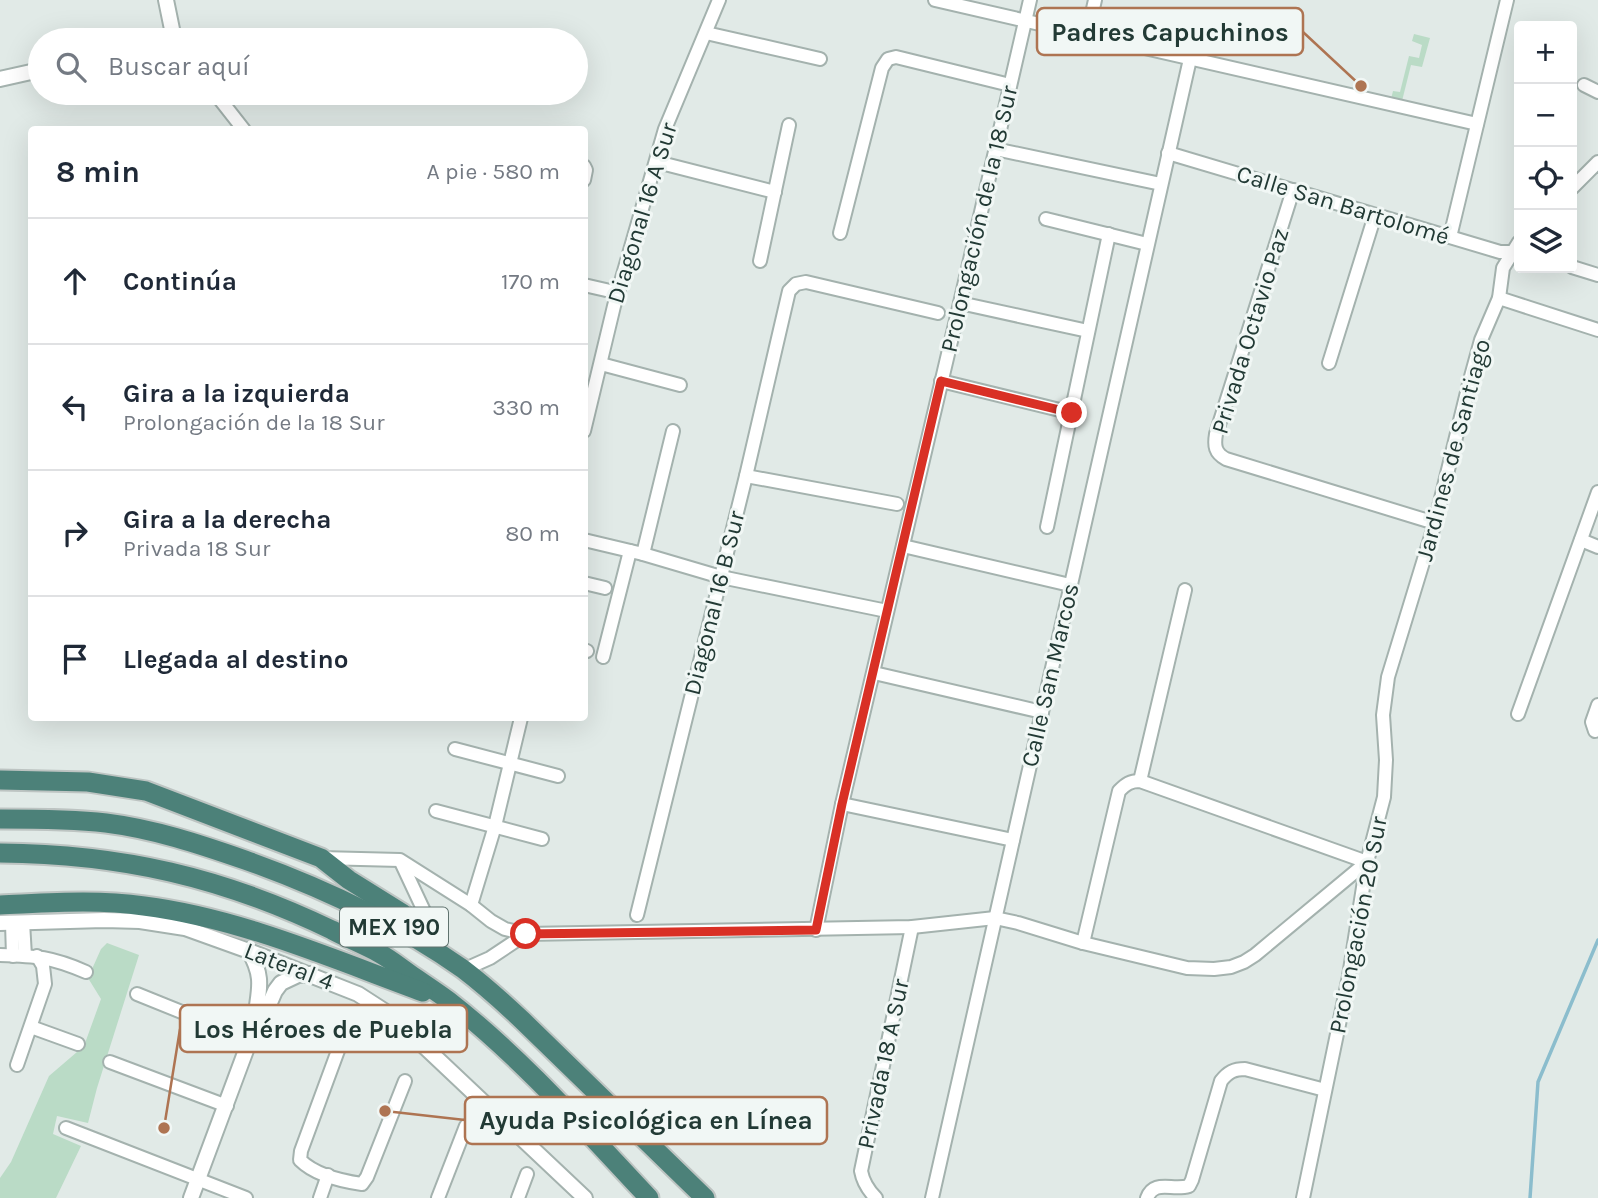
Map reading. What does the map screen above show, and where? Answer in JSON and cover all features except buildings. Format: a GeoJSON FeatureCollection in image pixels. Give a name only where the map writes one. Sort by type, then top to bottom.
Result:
{"type":"FeatureCollection","features":[{"type":"Feature","properties":{"kind":"highway"},"geometry":{"type":"LineString","coordinates":[[0,780],[88,782],[146,791],[321,858],[349,880],[402,913],[456,965]]}},
{"type":"Feature","properties":{"kind":"highway","name":"MEX 190"},"geometry":{"type":"LineString","coordinates":[[0,819],[61,819],[108,823],[191,841],[326,891],[376,916],[456,965],[523,1021],[705,1198]]}},
{"type":"Feature","properties":{"kind":"highway","name":"MEX 190"},"geometry":{"type":"LineString","coordinates":[[0,853],[47,853],[137,864],[195,877],[307,918],[380,954],[449,1001],[520,1062],[649,1198]]}},
{"type":"Feature","properties":{"kind":"highway"},"geometry":{"type":"LineString","coordinates":[[0,905],[95,902],[144,906],[180,913],[230,924],[449,1001]]}},
{"type":"Feature","properties":{"kind":"street"},"geometry":{"type":"LineString","coordinates":[[166,0],[170,28]]}},
{"type":"Feature","properties":{"kind":"street","name":"Diagonal 16 A Sur"},"geometry":{"type":"LineString","coordinates":[[588,403],[665,129],[719,0]]}},
{"type":"Feature","properties":{"kind":"street"},"geometry":{"type":"LineString","coordinates":[[935,0],[1477,124]]}},
{"type":"Feature","properties":{"kind":"street","name":"Prolongación de la 18 Sur"},"geometry":{"type":"LineString","coordinates":[[816,930],[842,804],[1030,0]]}},
{"type":"Feature","properties":{"kind":"street"},"geometry":{"type":"LineString","coordinates":[[1087,35],[1094,0]]}},
{"type":"Feature","properties":{"kind":"street"},"geometry":{"type":"LineString","coordinates":[[1450,237],[1507,0]]}},
{"type":"Feature","properties":{"kind":"street"},"geometry":{"type":"LineString","coordinates":[[706,33],[820,59]]}},
{"type":"Feature","properties":{"kind":"street"},"geometry":{"type":"LineString","coordinates":[[840,233],[882,68],[888,59],[896,57],[1010,85]]}},
{"type":"Feature","properties":{"kind":"street","name":"Calle San Marcos"},"geometry":{"type":"LineString","coordinates":[[932,1198],[1190,59]]}},
{"type":"Feature","properties":{"kind":"street"},"geometry":{"type":"LineString","coordinates":[[0,79],[28,73]]}},
{"type":"Feature","properties":{"kind":"street"},"geometry":{"type":"LineString","coordinates":[[1584,85],[1598,92]]}},
{"type":"Feature","properties":{"kind":"street"},"geometry":{"type":"LineString","coordinates":[[224,105],[241,126]]}},
{"type":"Feature","properties":{"kind":"street"},"geometry":{"type":"LineString","coordinates":[[760,261],[789,125]]}},
{"type":"Feature","properties":{"kind":"street"},"geometry":{"type":"LineString","coordinates":[[995,149],[1161,184]]}},
{"type":"Feature","properties":{"kind":"street","name":"Calle San Bartolomé"},"geometry":{"type":"LineString","coordinates":[[1168,153],[1500,252],[1514,250]]}},
{"type":"Feature","properties":{"kind":"street"},"geometry":{"type":"LineString","coordinates":[[657,162],[775,192]]}},
{"type":"Feature","properties":{"kind":"street"},"geometry":{"type":"LineString","coordinates":[[1577,183],[1598,162]]}},
{"type":"Feature","properties":{"kind":"street","name":"Privada Octavio Paz"},"geometry":{"type":"LineString","coordinates":[[1293,190],[1216,434],[1217,452],[1226,459],[1434,523]]}},
{"type":"Feature","properties":{"kind":"street"},"geometry":{"type":"LineString","coordinates":[[1329,363],[1375,215]]}},
{"type":"Feature","properties":{"kind":"street"},"geometry":{"type":"LineString","coordinates":[[1046,219],[1147,244]]}},
{"type":"Feature","properties":{"kind":"street"},"geometry":{"type":"LineString","coordinates":[[1047,527],[1109,234]]}},
{"type":"Feature","properties":{"kind":"street","name":"Jardines de Santiago"},"geometry":{"type":"LineString","coordinates":[[1395,651],[1434,523],[1469,380],[1500,298],[1503,268],[1514,253]]}},
{"type":"Feature","properties":{"kind":"street"},"geometry":{"type":"LineString","coordinates":[[1577,269],[1598,275]]}},
{"type":"Feature","properties":{"kind":"street","name":"Diagonal 16 B Sur"},"geometry":{"type":"LineString","coordinates":[[637,915],[789,291],[796,284],[806,282],[939,313]]}},
{"type":"Feature","properties":{"kind":"street"},"geometry":{"type":"LineString","coordinates":[[588,286],[619,293]]}},
{"type":"Feature","properties":{"kind":"street"},"geometry":{"type":"LineString","coordinates":[[1500,298],[1598,330]]}},
{"type":"Feature","properties":{"kind":"street"},"geometry":{"type":"LineString","coordinates":[[960,303],[1088,331]]}},
{"type":"Feature","properties":{"kind":"street"},"geometry":{"type":"LineString","coordinates":[[601,364],[680,385]]}},
{"type":"Feature","properties":{"kind":"street"},"geometry":{"type":"LineString","coordinates":[[941,381],[1072,413]]}},
{"type":"Feature","properties":{"kind":"street"},"geometry":{"type":"LineString","coordinates":[[643,554],[673,431]]}},
{"type":"Feature","properties":{"kind":"street"},"geometry":{"type":"LineString","coordinates":[[746,476],[897,504]]}},
{"type":"Feature","properties":{"kind":"street"},"geometry":{"type":"LineString","coordinates":[[1518,714],[1598,492]]}},
{"type":"Feature","properties":{"kind":"street"},"geometry":{"type":"LineString","coordinates":[[1581,540],[1598,547]]}},
{"type":"Feature","properties":{"kind":"street"},"geometry":{"type":"LineString","coordinates":[[588,541],[721,577],[887,611]]}},
{"type":"Feature","properties":{"kind":"street"},"geometry":{"type":"LineString","coordinates":[[903,546],[1070,585]]}},
{"type":"Feature","properties":{"kind":"street"},"geometry":{"type":"LineString","coordinates":[[603,657],[630,551]]}},
{"type":"Feature","properties":{"kind":"street"},"geometry":{"type":"LineString","coordinates":[[588,584],[605,588]]}},
{"type":"Feature","properties":{"kind":"street"},"geometry":{"type":"LineString","coordinates":[[1140,781],[1185,590]]}},
{"type":"Feature","properties":{"kind":"street","name":"Prolongación 20 Sur"},"geometry":{"type":"LineString","coordinates":[[1303,1198],[1349,976],[1367,862],[1384,797],[1386,760],[1383,715],[1395,651]]}},
{"type":"Feature","properties":{"kind":"street"},"geometry":{"type":"LineString","coordinates":[[874,673],[1042,712]]}},
{"type":"Feature","properties":{"kind":"street"},"geometry":{"type":"LineString","coordinates":[[1595,731],[1592,722],[1598,705]]}},
{"type":"Feature","properties":{"kind":"street"},"geometry":{"type":"LineString","coordinates":[[471,905],[495,826],[520,721]]}},
{"type":"Feature","properties":{"kind":"street"},"geometry":{"type":"LineString","coordinates":[[455,750],[558,776]]}},
{"type":"Feature","properties":{"kind":"street"},"geometry":{"type":"LineString","coordinates":[[1083,943],[1119,790],[1127,783],[1140,781],[1367,862]]}},
{"type":"Feature","properties":{"kind":"street"},"geometry":{"type":"LineString","coordinates":[[842,804],[1013,839]]}},
{"type":"Feature","properties":{"kind":"street"},"geometry":{"type":"LineString","coordinates":[[436,811],[542,839]]}},
{"type":"Feature","properties":{"kind":"street"},"geometry":{"type":"LineString","coordinates":[[321,858],[400,860],[471,905],[491,921],[505,929],[526,934],[912,927],[995,918],[1187,968],[1214,970],[1231,967],[1255,955],[1367,862]]}},
{"type":"Feature","properties":{"kind":"street"},"geometry":{"type":"LineString","coordinates":[[400,860],[432,929],[456,965],[490,958],[526,934]]}},
{"type":"Feature","properties":{"kind":"street","name":"Lateral 4"},"geometry":{"type":"LineString","coordinates":[[12,923],[140,921],[185,928],[358,993],[392,1016],[581,1196]]}},
{"type":"Feature","properties":{"kind":"street"},"geometry":{"type":"LineString","coordinates":[[12,923],[19,956]]}},
{"type":"Feature","properties":{"kind":"street","name":"Privada 18 A Sur"},"geometry":{"type":"LineString","coordinates":[[876,1198],[869,1192],[861,1171],[912,927]]}},
{"type":"Feature","properties":{"kind":"street"},"geometry":{"type":"LineString","coordinates":[[249,951],[268,988]]}},
{"type":"Feature","properties":{"kind":"street"},"geometry":{"type":"LineString","coordinates":[[19,956],[62,961],[86,972]]}},
{"type":"Feature","properties":{"kind":"street"},"geometry":{"type":"LineString","coordinates":[[17,1065],[45,984],[43,966],[19,956]]}},
{"type":"Feature","properties":{"kind":"street"},"geometry":{"type":"LineString","coordinates":[[191,1198],[253,1033],[255,1009],[268,988],[298,975],[310,974]]}},
{"type":"Feature","properties":{"kind":"street"},"geometry":{"type":"LineString","coordinates":[[138,993],[253,1033]]}},
{"type":"Feature","properties":{"kind":"street"},"geometry":{"type":"LineString","coordinates":[[31,1027],[78,1044]]}},
{"type":"Feature","properties":{"kind":"street"},"geometry":{"type":"LineString","coordinates":[[343,1037],[302,1151],[300,1160],[307,1166],[362,1184],[368,1177],[405,1082]]}},
{"type":"Feature","properties":{"kind":"street"},"geometry":{"type":"LineString","coordinates":[[110,1062],[226,1106]]}},
{"type":"Feature","properties":{"kind":"street"},"geometry":{"type":"LineString","coordinates":[[1147,1198],[1157,1186],[1189,1186],[1221,1081],[1230,1072],[1245,1069],[1325,1090]]}},
{"type":"Feature","properties":{"kind":"street"},"geometry":{"type":"LineString","coordinates":[[438,1198],[466,1126]]}},
{"type":"Feature","properties":{"kind":"street"},"geometry":{"type":"LineString","coordinates":[[66,1128],[246,1198]]}},
{"type":"Feature","properties":{"kind":"street"},"geometry":{"type":"LineString","coordinates":[[518,1198],[527,1174]]}},
{"type":"Feature","properties":{"kind":"street"},"geometry":{"type":"LineString","coordinates":[[320,1198],[328,1175]]}},
{"type":"Feature","properties":{"kind":"green space"},"geometry":{"type":"Polygon","coordinates":[[[1414,34],[1430,38],[1422,67],[1411,65],[1401,105],[1390,103],[1393,91],[1400,92],[1409,56],[1419,58],[1422,45],[1412,41],[1414,34]]]}},
{"type":"Feature","properties":{"kind":"green space"},"geometry":{"type":"Polygon","coordinates":[[[107,943],[139,955],[88,1123],[57,1116],[53,1134],[81,1146],[56,1198],[0,1198],[0,1178],[11,1162],[49,1076],[84,1046],[101,999],[88,978],[101,949],[107,943]]]}},
{"type":"Feature","properties":{"kind":"waterway"},"geometry":{"type":"LineString","coordinates":[[1530,1198],[1538,1082],[1598,940]]}},
{"type":"Feature","properties":{"kind":"place","name":"Padres Capuchinos"},"geometry":{"type":"Point","coordinates":[1361,86]}},
{"type":"Feature","properties":{"kind":"place","name":"Ayuda Psicológica en Línea"},"geometry":{"type":"Point","coordinates":[385,1111]}},
{"type":"Feature","properties":{"kind":"place","name":"Los Héroes de Puebla"},"geometry":{"type":"Point","coordinates":[164,1128]}},
{"type":"Feature","properties":{"kind":"route"},"geometry":{"type":"LineString","coordinates":[[526,934],[816,930],[842,804],[941,381],[1072,413]]}}]}
